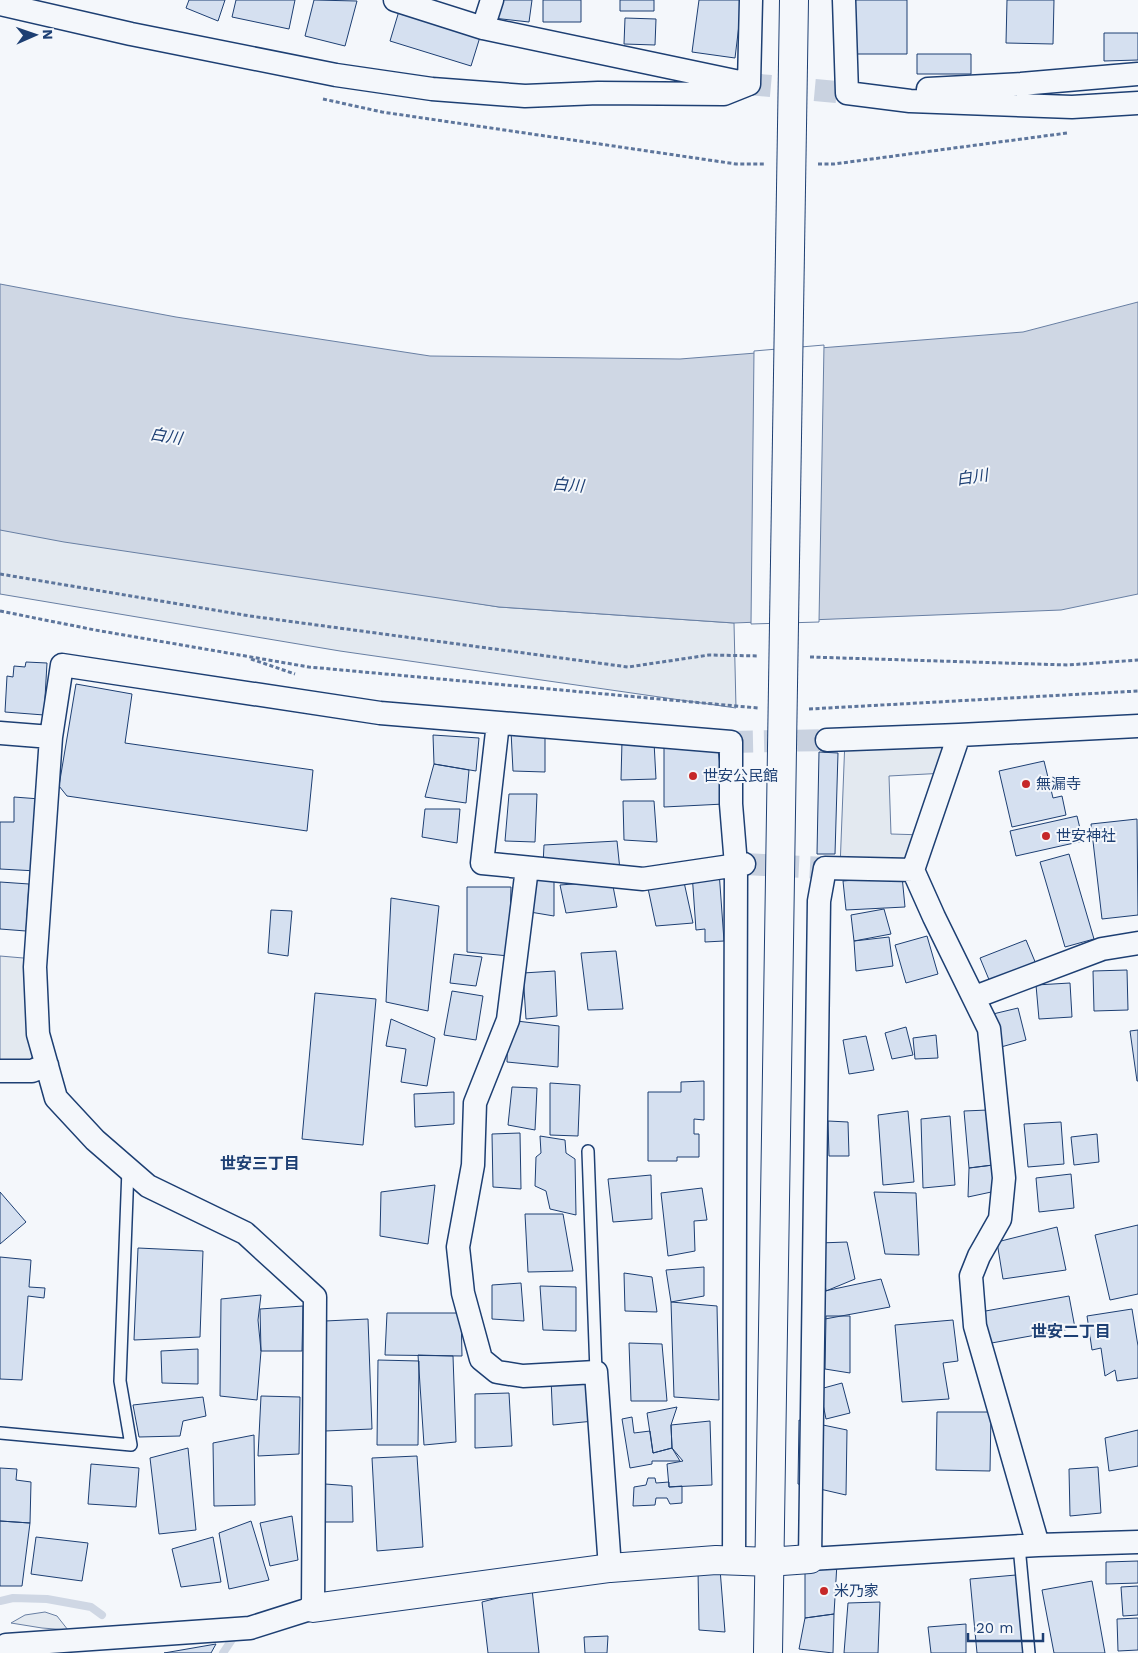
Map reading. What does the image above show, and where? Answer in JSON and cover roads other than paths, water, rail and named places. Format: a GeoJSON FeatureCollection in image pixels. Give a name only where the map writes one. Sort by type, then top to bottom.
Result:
{"type":"FeatureCollection","features":[{"type":"Feature","properties":{"kind":"street"},"geometry":{"type":"LineString","coordinates":[[395,0],[483,28],[749,84]]}},
{"type":"Feature","properties":{"kind":"street"},"geometry":{"type":"LineString","coordinates":[[483,28],[492,0]]}},
{"type":"Feature","properties":{"kind":"street"},"geometry":{"type":"LineString","coordinates":[[749,84],[751,0]]}},
{"type":"Feature","properties":{"kind":"street"},"geometry":{"type":"LineString","coordinates":[[768,1653],[794,0]]}},
{"type":"Feature","properties":{"kind":"street"},"geometry":{"type":"LineString","coordinates":[[844,0],[847,93]]}},
{"type":"Feature","properties":{"kind":"street"},"geometry":{"type":"LineString","coordinates":[[0,4],[131,34],[326,74],[432,89],[524,96],[598,93],[724,94],[749,84]]}},
{"type":"Feature","properties":{"kind":"street"},"geometry":{"type":"LineString","coordinates":[[847,93],[1021,84],[1138,74]]}},
{"type":"Feature","properties":{"kind":"street"},"geometry":{"type":"LineString","coordinates":[[847,93],[910,101],[1072,108],[1138,103]]}},
{"type":"Feature","properties":{"kind":"street"},"geometry":{"type":"LineString","coordinates":[[312,1608],[315,1297],[245,1234],[148,1186],[95,1140],[56,1098],[38,1034],[35,967],[51,737],[62,665],[380,714],[730,742],[732,804],[740,864],[734,1562]]}},
{"type":"Feature","properties":{"kind":"street"},"geometry":{"type":"LineString","coordinates":[[498,724],[482,863],[643,879],[740,864]]}},
{"type":"Feature","properties":{"kind":"street"},"geometry":{"type":"LineString","coordinates":[[827,740],[1138,726]]}},
{"type":"Feature","properties":{"kind":"street"},"geometry":{"type":"LineString","coordinates":[[0,733],[51,737]]}},
{"type":"Feature","properties":{"kind":"street"},"geometry":{"type":"LineString","coordinates":[[959,735],[913,870],[934,917],[990,1029],[1004,1178],[1000,1219],[979,1256],[971,1276],[975,1326],[1028,1545]]}},
{"type":"Feature","properties":{"kind":"street"},"geometry":{"type":"LineString","coordinates":[[527,868],[508,1020],[475,1103],[473,1165],[458,1247],[462,1293],[481,1359],[497,1372],[523,1376],[596,1372],[610,1568]]}},
{"type":"Feature","properties":{"kind":"street"},"geometry":{"type":"LineString","coordinates":[[810,1559],[819,901],[825,868],[913,870]]}},
{"type":"Feature","properties":{"kind":"street"},"geometry":{"type":"LineString","coordinates":[[975,997],[1102,948],[1138,943]]}},
{"type":"Feature","properties":{"kind":"street"},"geometry":{"type":"LineString","coordinates":[[0,1070],[32,1071],[47,1065]]}},
{"type":"Feature","properties":{"kind":"street"},"geometry":{"type":"LineString","coordinates":[[8,1647],[250,1628],[312,1608],[610,1568],[716,1560],[768,1562],[1028,1545],[1138,1542]]}},
{"type":"Feature","properties":{"kind":"lane"},"geometry":{"type":"LineString","coordinates":[[588,1151],[596,1372]]}},
{"type":"Feature","properties":{"kind":"lane"},"geometry":{"type":"LineString","coordinates":[[0,1433],[130,1445],[120,1381],[128,1169]]}},
{"type":"Feature","properties":{"kind":"lane"},"geometry":{"type":"LineString","coordinates":[[1028,1545],[1029,1653]]}},
{"type":"Feature","properties":{"kind":"water","name":"白川"},"geometry":{"type":"Polygon","coordinates":[[[0,284],[176,317],[430,356],[680,359],[1023,332],[1138,302],[1138,594],[1061,610],[734,623],[499,607],[64,542],[0,530],[0,284]]]}},
{"type":"Feature","properties":{"kind":"waterway"},"geometry":{"type":"LineString","coordinates":[[0,1601],[13,1598],[47,1599],[91,1607],[102,1615]]}},
{"type":"Feature","properties":{"kind":"waterway"},"geometry":{"type":"LineString","coordinates":[[223,1653],[233,1638]]}},
{"type":"Feature","properties":{"kind":"tunnel"},"geometry":{"type":"LineString","coordinates":[[749,84],[847,93]]}},
{"type":"Feature","properties":{"kind":"tunnel"},"geometry":{"type":"LineString","coordinates":[[731,742],[827,740]]}},
{"type":"Feature","properties":{"kind":"tunnel"},"geometry":{"type":"LineString","coordinates":[[744,864],[825,868]]}},
{"type":"Feature","properties":{"kind":"place","name":"世安公民館"},"geometry":{"type":"Point","coordinates":[693,776]}},
{"type":"Feature","properties":{"kind":"place","name":"無漏寺"},"geometry":{"type":"Point","coordinates":[1026,784]}},
{"type":"Feature","properties":{"kind":"place","name":"世安神社"},"geometry":{"type":"Point","coordinates":[1046,836]}},
{"type":"Feature","properties":{"kind":"place","name":"米乃家"},"geometry":{"type":"Point","coordinates":[824,1591]}},
{"type":"Feature","properties":{"kind":"district","name":"世安三丁目"},"geometry":{"type":"Point","coordinates":[260,1163]}},
{"type":"Feature","properties":{"kind":"district","name":"世安二丁目"},"geometry":{"type":"Point","coordinates":[1071,1331]}}]}
